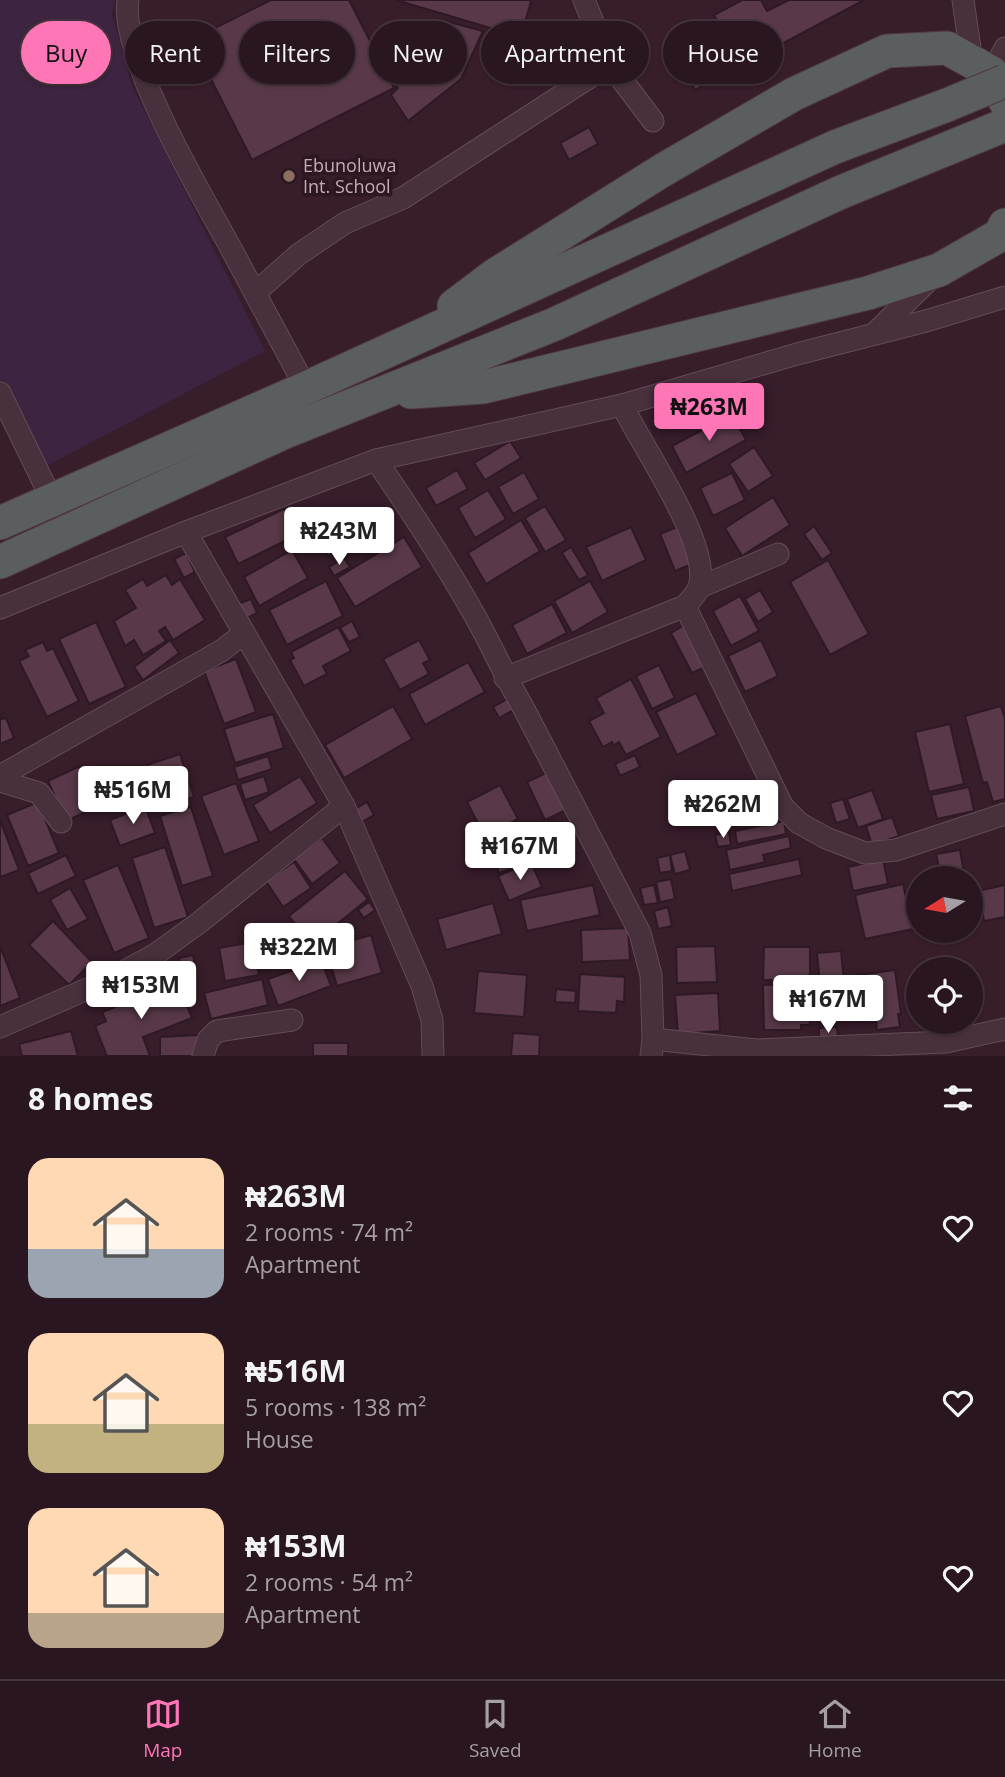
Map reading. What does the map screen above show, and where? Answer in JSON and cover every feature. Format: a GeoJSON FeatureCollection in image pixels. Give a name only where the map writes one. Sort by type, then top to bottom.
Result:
{"type":"FeatureCollection","features":[{"type":"Feature","properties":{"kind":"highway"},"geometry":{"type":"LineString","coordinates":[[0,523],[306,388],[405,343],[835,147],[947,106],[996,73],[947,48],[887,51],[794,94],[663,170],[495,275],[405,343]]}},
{"type":"Feature","properties":{"kind":"highway"},"geometry":{"type":"LineString","coordinates":[[0,562],[285,432],[555,324],[839,194],[1005,125]]}},
{"type":"Feature","properties":{"kind":"highway"},"geometry":{"type":"LineString","coordinates":[[381,394],[484,387],[868,293],[939,270],[1000,235],[1005,225]]}},
{"type":"Feature","properties":{"kind":"street"},"geometry":{"type":"LineString","coordinates":[[128,0],[132,40],[154,100],[306,388]]}},
{"type":"Feature","properties":{"kind":"street"},"geometry":{"type":"LineString","coordinates":[[584,0],[593,21]]}},
{"type":"Feature","properties":{"kind":"street"},"geometry":{"type":"LineString","coordinates":[[963,0],[996,73]]}},
{"type":"Feature","properties":{"kind":"street"},"geometry":{"type":"LineString","coordinates":[[255,293],[299,254],[345,223],[403,198],[579,84]]}},
{"type":"Feature","properties":{"kind":"street"},"geometry":{"type":"LineString","coordinates":[[625,84],[653,121]]}},
{"type":"Feature","properties":{"kind":"street"},"geometry":{"type":"LineString","coordinates":[[874,334],[939,270]]}},
{"type":"Feature","properties":{"kind":"street"},"geometry":{"type":"LineString","coordinates":[[0,608],[186,532],[376,460],[622,405],[1005,297]]}},
{"type":"Feature","properties":{"kind":"street"},"geometry":{"type":"LineString","coordinates":[[0,393],[52,500]]}},
{"type":"Feature","properties":{"kind":"street"},"geometry":{"type":"LineString","coordinates":[[622,405],[694,540],[702,568],[700,587]]}},
{"type":"Feature","properties":{"kind":"street"},"geometry":{"type":"LineString","coordinates":[[376,460],[442,557],[478,619],[505,678],[523,707],[640,933],[651,975],[652,1048],[756,1050],[946,1042],[1005,1029]]}},
{"type":"Feature","properties":{"kind":"street"},"geometry":{"type":"LineString","coordinates":[[186,532],[344,806],[422,986],[432,1020],[433,1056]]}},
{"type":"Feature","properties":{"kind":"street"},"geometry":{"type":"LineString","coordinates":[[505,678],[685,606],[700,587],[778,554]]}},
{"type":"Feature","properties":{"kind":"street"},"geometry":{"type":"LineString","coordinates":[[685,606],[783,807],[799,823],[826,838],[864,853],[896,850],[1005,814]]}},
{"type":"Feature","properties":{"kind":"street"},"geometry":{"type":"LineString","coordinates":[[0,779],[221,652],[243,634]]}},
{"type":"Feature","properties":{"kind":"street"},"geometry":{"type":"LineString","coordinates":[[0,779],[39,793],[61,822]]}},
{"type":"Feature","properties":{"kind":"street"},"geometry":{"type":"LineString","coordinates":[[0,1027],[108,980],[156,954],[344,806]]}},
{"type":"Feature","properties":{"kind":"street"},"geometry":{"type":"LineString","coordinates":[[203,1056],[208,1040],[217,1031],[292,1020]]}},
{"type":"Feature","properties":{"kind":"shaded area"},"geometry":{"type":"Polygon","coordinates":[[[0,0],[115,0],[112,14],[125,61],[125,84],[131,84],[265,351],[35,472],[0,407],[0,0]]]}},
{"type":"Feature","properties":{"kind":"building"},"geometry":{"type":"Polygon","coordinates":[[[271,0],[349,0],[369,39],[369,84],[392,84],[394,88],[252,160],[213,84],[225,84],[225,23],[271,0]]]}},
{"type":"Feature","properties":{"kind":"building"},"geometry":{"type":"Polygon","coordinates":[[[396,0],[531,1],[525,21],[481,21],[481,25],[396,0]]]}},
{"type":"Feature","properties":{"kind":"building"},"geometry":{"type":"Polygon","coordinates":[[[742,0],[761,0],[767,11],[789,0],[864,0],[783,43],[783,21],[717,21],[714,15],[742,0]]]}},
{"type":"Feature","properties":{"kind":"building"},"geometry":{"type":"Polygon","coordinates":[[[467,27],[481,30],[467,66],[467,27]]]}},
{"type":"Feature","properties":{"kind":"building"},"geometry":{"type":"Polygon","coordinates":[[[395,84],[455,84],[408,121],[391,95],[398,88],[395,84]]]}},
{"type":"Feature","properties":{"kind":"building"},"geometry":{"type":"Polygon","coordinates":[[[692,84],[706,84],[695,90],[692,84]]]}},
{"type":"Feature","properties":{"kind":"building"},"geometry":{"type":"Polygon","coordinates":[[[589,127],[598,144],[569,160],[560,143],[589,127]]]}},
{"type":"Feature","properties":{"kind":"building"},"geometry":{"type":"Polygon","coordinates":[[[732,414],[746,440],[686,473],[672,446],[732,414]]]}},
{"type":"Feature","properties":{"kind":"building"},"geometry":{"type":"Polygon","coordinates":[[[510,441],[521,458],[485,480],[474,463],[510,441]]]}},
{"type":"Feature","properties":{"kind":"building"},"geometry":{"type":"Polygon","coordinates":[[[754,447],[773,476],[748,492],[729,464],[754,447]]]}},
{"type":"Feature","properties":{"kind":"building"},"geometry":{"type":"Polygon","coordinates":[[[457,470],[468,489],[436,506],[426,488],[457,470]]]}},
{"type":"Feature","properties":{"kind":"building"},"geometry":{"type":"Polygon","coordinates":[[[524,472],[539,499],[513,514],[498,487],[524,472]]]}},
{"type":"Feature","properties":{"kind":"building"},"geometry":{"type":"Polygon","coordinates":[[[732,473],[745,500],[713,516],[700,488],[732,473]]]}},
{"type":"Feature","properties":{"kind":"building"},"geometry":{"type":"Polygon","coordinates":[[[488,490],[506,519],[475,538],[458,508],[488,490]]]}},
{"type":"Feature","properties":{"kind":"building"},"geometry":{"type":"Polygon","coordinates":[[[773,497],[790,525],[742,556],[725,528],[773,497]]]}},
{"type":"Feature","properties":{"kind":"building"},"geometry":{"type":"Polygon","coordinates":[[[545,506],[566,540],[545,552],[525,518],[545,506]]]}},
{"type":"Feature","properties":{"kind":"building"},"geometry":{"type":"Polygon","coordinates":[[[284,509],[297,535],[238,564],[225,537],[284,509]]]}},
{"type":"Feature","properties":{"kind":"building"},"geometry":{"type":"Polygon","coordinates":[[[521,520],[540,551],[486,584],[468,553],[521,520]]]}},
{"type":"Feature","properties":{"kind":"building"},"geometry":{"type":"Polygon","coordinates":[[[344,521],[355,542],[328,556],[317,535],[344,521]]]}},
{"type":"Feature","properties":{"kind":"building"},"geometry":{"type":"Polygon","coordinates":[[[814,526],[832,553],[822,560],[804,534],[814,526]]]}},
{"type":"Feature","properties":{"kind":"building"},"geometry":{"type":"Polygon","coordinates":[[[631,527],[646,560],[602,581],[586,547],[631,527]]]}},
{"type":"Feature","properties":{"kind":"building"},"geometry":{"type":"Polygon","coordinates":[[[677,527],[692,564],[675,571],[660,534],[677,527]]]}},
{"type":"Feature","properties":{"kind":"building"},"geometry":{"type":"Polygon","coordinates":[[[404,537],[422,567],[355,607],[337,578],[404,537]]]}},
{"type":"Feature","properties":{"kind":"building"},"geometry":{"type":"Polygon","coordinates":[[[571,547],[588,575],[579,580],[562,553],[571,547]]]}},
{"type":"Feature","properties":{"kind":"building"},"geometry":{"type":"Polygon","coordinates":[[[292,550],[308,578],[259,606],[244,577],[292,550]]]}},
{"type":"Feature","properties":{"kind":"building"},"geometry":{"type":"Polygon","coordinates":[[[186,553],[195,572],[184,578],[174,559],[186,553]]]}},
{"type":"Feature","properties":{"kind":"building"},"geometry":{"type":"Polygon","coordinates":[[[344,558],[350,567],[334,576],[329,567],[344,558]]]}},
{"type":"Feature","properties":{"kind":"building"},"geometry":{"type":"Polygon","coordinates":[[[828,560],[869,634],[830,655],[790,582],[828,560]]]}},
{"type":"Feature","properties":{"kind":"building"},"geometry":{"type":"Polygon","coordinates":[[[166,575],[172,585],[180,579],[205,620],[173,640],[165,627],[159,631],[166,641],[143,655],[134,640],[125,646],[114,621],[136,608],[125,590],[143,579],[147,586],[166,575]]]}},
{"type":"Feature","properties":{"kind":"building"},"geometry":{"type":"Polygon","coordinates":[[[326,581],[343,616],[287,645],[269,610],[326,581]]]}},
{"type":"Feature","properties":{"kind":"building"},"geometry":{"type":"Polygon","coordinates":[[[590,581],[608,612],[572,633],[554,601],[590,581]]]}},
{"type":"Feature","properties":{"kind":"building"},"geometry":{"type":"Polygon","coordinates":[[[760,590],[773,612],[758,622],[745,599],[760,590]]]}},
{"type":"Feature","properties":{"kind":"building"},"geometry":{"type":"Polygon","coordinates":[[[740,596],[759,631],[731,646],[713,611],[740,596]]]}},
{"type":"Feature","properties":{"kind":"building"},"geometry":{"type":"Polygon","coordinates":[[[251,599],[257,613],[245,619],[238,604],[251,599]]]}},
{"type":"Feature","properties":{"kind":"building"},"geometry":{"type":"Polygon","coordinates":[[[552,604],[567,633],[527,654],[512,625],[552,604]]]}},
{"type":"Feature","properties":{"kind":"building"},"geometry":{"type":"Polygon","coordinates":[[[352,621],[360,637],[349,642],[340,628],[352,621]]]}},
{"type":"Feature","properties":{"kind":"building"},"geometry":{"type":"Polygon","coordinates":[[[96,622],[126,687],[89,704],[59,639],[96,622]]]}},
{"type":"Feature","properties":{"kind":"building"},"geometry":{"type":"Polygon","coordinates":[[[683,626],[705,667],[692,673],[671,633],[683,626]]]}},
{"type":"Feature","properties":{"kind":"building"},"geometry":{"type":"Polygon","coordinates":[[[338,627],[351,651],[323,666],[327,674],[304,686],[290,660],[294,658],[291,652],[338,627]]]}},
{"type":"Feature","properties":{"kind":"building"},"geometry":{"type":"Polygon","coordinates":[[[170,640],[179,653],[143,680],[134,667],[170,640]]]}},
{"type":"Feature","properties":{"kind":"building"},"geometry":{"type":"Polygon","coordinates":[[[419,640],[430,660],[423,663],[429,674],[400,690],[383,659],[419,640]]]}},
{"type":"Feature","properties":{"kind":"building"},"geometry":{"type":"Polygon","coordinates":[[[761,640],[778,676],[745,692],[728,656],[761,640]]]}},
{"type":"Feature","properties":{"kind":"building"},"geometry":{"type":"Polygon","coordinates":[[[43,642],[47,651],[53,648],[79,701],[47,717],[19,661],[29,656],[25,650],[43,642]]]}},
{"type":"Feature","properties":{"kind":"building"},"geometry":{"type":"Polygon","coordinates":[[[236,659],[256,712],[224,724],[204,671],[236,659]]]}},
{"type":"Feature","properties":{"kind":"building"},"geometry":{"type":"Polygon","coordinates":[[[468,662],[485,692],[425,725],[409,694],[468,662]]]}},
{"type":"Feature","properties":{"kind":"building"},"geometry":{"type":"Polygon","coordinates":[[[659,665],[675,698],[652,709],[636,676],[659,665]]]}},
{"type":"Feature","properties":{"kind":"building"},"geometry":{"type":"Polygon","coordinates":[[[631,679],[661,737],[626,755],[619,742],[603,747],[589,721],[604,713],[596,698],[631,679]]]}},
{"type":"Feature","properties":{"kind":"building"},"geometry":{"type":"Polygon","coordinates":[[[696,693],[717,735],[677,755],[656,712],[696,693]]]}},
{"type":"Feature","properties":{"kind":"building"},"geometry":{"type":"Polygon","coordinates":[[[511,697],[517,708],[499,718],[493,707],[511,697]]]}},
{"type":"Feature","properties":{"kind":"building"},"geometry":{"type":"Polygon","coordinates":[[[393,706],[412,739],[344,778],[325,745],[393,706]]]}},
{"type":"Feature","properties":{"kind":"building"},"geometry":{"type":"Polygon","coordinates":[[[1001,706],[1005,719],[1005,799],[993,802],[987,782],[983,783],[965,716],[1001,706]]]}},
{"type":"Feature","properties":{"kind":"building"},"geometry":{"type":"Polygon","coordinates":[[[273,714],[284,748],[235,763],[224,729],[273,714]]]}},
{"type":"Feature","properties":{"kind":"building"},"geometry":{"type":"Polygon","coordinates":[[[0,715],[2,719],[6,718],[14,738],[0,744],[0,715]]]}},
{"type":"Feature","properties":{"kind":"building"},"geometry":{"type":"Polygon","coordinates":[[[950,724],[964,784],[929,792],[915,732],[950,724]]]}},
{"type":"Feature","properties":{"kind":"building"},"geometry":{"type":"Polygon","coordinates":[[[180,754],[194,797],[160,807],[147,765],[180,754]]]}},
{"type":"Feature","properties":{"kind":"building"},"geometry":{"type":"Polygon","coordinates":[[[635,755],[640,767],[620,776],[615,764],[635,755]]]}},
{"type":"Feature","properties":{"kind":"building"},"geometry":{"type":"Polygon","coordinates":[[[268,756],[272,769],[238,780],[234,767],[268,756]]]}},
{"type":"Feature","properties":{"kind":"building"},"geometry":{"type":"Polygon","coordinates":[[[80,766],[99,806],[66,821],[48,781],[80,766]]]}},
{"type":"Feature","properties":{"kind":"building"},"geometry":{"type":"Polygon","coordinates":[[[548,772],[566,810],[545,820],[527,782],[548,772]]]}},
{"type":"Feature","properties":{"kind":"building"},"geometry":{"type":"Polygon","coordinates":[[[264,776],[269,792],[245,800],[240,784],[264,776]]]}},
{"type":"Feature","properties":{"kind":"building"},"geometry":{"type":"Polygon","coordinates":[[[300,776],[317,803],[270,833],[253,805],[300,776]]]}},
{"type":"Feature","properties":{"kind":"building"},"geometry":{"type":"Polygon","coordinates":[[[236,783],[259,841],[224,855],[201,796],[236,783]]]}},
{"type":"Feature","properties":{"kind":"building"},"geometry":{"type":"Polygon","coordinates":[[[500,785],[518,819],[485,837],[467,802],[500,785]]]}},
{"type":"Feature","properties":{"kind":"building"},"geometry":{"type":"Polygon","coordinates":[[[969,787],[974,811],[937,819],[931,795],[969,787]]]}},
{"type":"Feature","properties":{"kind":"building"},"geometry":{"type":"Polygon","coordinates":[[[872,790],[883,819],[858,828],[847,799],[872,790]]]}},
{"type":"Feature","properties":{"kind":"building"},"geometry":{"type":"Polygon","coordinates":[[[843,799],[850,819],[836,823],[830,803],[843,799]]]}},
{"type":"Feature","properties":{"kind":"building"},"geometry":{"type":"Polygon","coordinates":[[[38,802],[59,853],[28,866],[7,815],[38,802]]]}},
{"type":"Feature","properties":{"kind":"building"},"geometry":{"type":"Polygon","coordinates":[[[367,802],[374,815],[362,822],[355,809],[367,802]]]}},
{"type":"Feature","properties":{"kind":"building"},"geometry":{"type":"Polygon","coordinates":[[[145,806],[155,833],[120,846],[110,820],[145,806]]]}},
{"type":"Feature","properties":{"kind":"building"},"geometry":{"type":"Polygon","coordinates":[[[191,807],[213,876],[182,886],[160,816],[191,807]]]}},
{"type":"Feature","properties":{"kind":"building"},"geometry":{"type":"Polygon","coordinates":[[[892,817],[899,836],[872,845],[866,826],[892,817]]]}},
{"type":"Feature","properties":{"kind":"building"},"geometry":{"type":"Polygon","coordinates":[[[0,820],[19,870],[0,877],[0,820]]]}},
{"type":"Feature","properties":{"kind":"building"},"geometry":{"type":"Polygon","coordinates":[[[554,820],[565,849],[499,873],[488,844],[554,820]]]}},
{"type":"Feature","properties":{"kind":"building"},"geometry":{"type":"Polygon","coordinates":[[[784,821],[786,834],[737,844],[735,831],[784,821]]]}},
{"type":"Feature","properties":{"kind":"building"},"geometry":{"type":"Polygon","coordinates":[[[729,832],[731,845],[718,847],[715,835],[729,832]]]}},
{"type":"Feature","properties":{"kind":"building"},"geometry":{"type":"Polygon","coordinates":[[[789,836],[791,848],[763,855],[765,862],[730,870],[726,850],[789,836]]]}},
{"type":"Feature","properties":{"kind":"building"},"geometry":{"type":"Polygon","coordinates":[[[322,838],[340,863],[312,884],[294,859],[308,843],[310,847],[322,838]]]}},
{"type":"Feature","properties":{"kind":"building"},"geometry":{"type":"Polygon","coordinates":[[[165,847],[188,917],[154,928],[132,858],[165,847]]]}},
{"type":"Feature","properties":{"kind":"building"},"geometry":{"type":"Polygon","coordinates":[[[960,850],[963,866],[938,866],[936,854],[960,850]]]}},
{"type":"Feature","properties":{"kind":"building"},"geometry":{"type":"Polygon","coordinates":[[[685,851],[690,870],[675,874],[670,855],[685,851]]]}},
{"type":"Feature","properties":{"kind":"building"},"geometry":{"type":"Polygon","coordinates":[[[66,855],[76,876],[38,894],[28,873],[66,855]]]}},
{"type":"Feature","properties":{"kind":"building"},"geometry":{"type":"Polygon","coordinates":[[[670,855],[672,871],[660,873],[657,858],[670,855]]]}},
{"type":"Feature","properties":{"kind":"building"},"geometry":{"type":"Polygon","coordinates":[[[799,859],[802,875],[732,891],[729,874],[799,859]]]}},
{"type":"Feature","properties":{"kind":"building"},"geometry":{"type":"Polygon","coordinates":[[[883,859],[888,884],[853,891],[848,867],[883,859]]]}},
{"type":"Feature","properties":{"kind":"building"},"geometry":{"type":"Polygon","coordinates":[[[294,862],[311,888],[283,907],[266,881],[294,862]]]}},
{"type":"Feature","properties":{"kind":"building"},"geometry":{"type":"Polygon","coordinates":[[[531,862],[542,887],[509,901],[498,876],[531,862]]]}},
{"type":"Feature","properties":{"kind":"building"},"geometry":{"type":"Polygon","coordinates":[[[118,865],[149,938],[114,953],[83,880],[118,865]]]}},
{"type":"Feature","properties":{"kind":"building"},"geometry":{"type":"Polygon","coordinates":[[[345,871],[368,899],[311,945],[289,916],[345,871]]]}},
{"type":"Feature","properties":{"kind":"building"},"geometry":{"type":"Polygon","coordinates":[[[671,879],[675,899],[660,902],[656,882],[671,879]]]}},
{"type":"Feature","properties":{"kind":"building"},"geometry":{"type":"Polygon","coordinates":[[[903,884],[906,898],[906,930],[865,939],[855,895],[903,884]]]}},
{"type":"Feature","properties":{"kind":"building"},"geometry":{"type":"Polygon","coordinates":[[[593,885],[600,915],[527,931],[520,900],[593,885]]]}},
{"type":"Feature","properties":{"kind":"building"},"geometry":{"type":"Polygon","coordinates":[[[654,885],[658,903],[644,905],[640,888],[654,885]]]}},
{"type":"Feature","properties":{"kind":"building"},"geometry":{"type":"Polygon","coordinates":[[[1005,885],[1005,917],[984,921],[984,890],[1005,885]]]}},
{"type":"Feature","properties":{"kind":"building"},"geometry":{"type":"Polygon","coordinates":[[[70,888],[88,919],[67,930],[50,900],[70,888]]]}},
{"type":"Feature","properties":{"kind":"building"},"geometry":{"type":"Polygon","coordinates":[[[369,902],[375,910],[364,918],[358,910],[369,902]]]}},
{"type":"Feature","properties":{"kind":"building"},"geometry":{"type":"Polygon","coordinates":[[[493,903],[502,934],[446,950],[437,919],[493,903]]]}},
{"type":"Feature","properties":{"kind":"building"},"geometry":{"type":"Polygon","coordinates":[[[668,907],[672,926],[658,929],[654,911],[668,907]]]}},
{"type":"Feature","properties":{"kind":"building"},"geometry":{"type":"Polygon","coordinates":[[[53,921],[92,962],[69,985],[29,945],[53,921]]]}},
{"type":"Feature","properties":{"kind":"building"},"geometry":{"type":"Polygon","coordinates":[[[628,928],[630,960],[582,962],[581,930],[628,928]]]}},
{"type":"Feature","properties":{"kind":"building"},"geometry":{"type":"Polygon","coordinates":[[[371,935],[382,973],[337,986],[326,948],[371,935]]]}},
{"type":"Feature","properties":{"kind":"building"},"geometry":{"type":"Polygon","coordinates":[[[253,942],[259,975],[225,981],[219,948],[253,942]]]}},
{"type":"Feature","properties":{"kind":"building"},"geometry":{"type":"Polygon","coordinates":[[[0,946],[20,998],[0,1006],[0,946]]]}},
{"type":"Feature","properties":{"kind":"building"},"geometry":{"type":"Polygon","coordinates":[[[715,946],[717,982],[677,983],[676,947],[715,946]]]}},
{"type":"Feature","properties":{"kind":"building"},"geometry":{"type":"Polygon","coordinates":[[[764,947],[810,947],[810,980],[763,980],[764,947]]]}},
{"type":"Feature","properties":{"kind":"building"},"geometry":{"type":"Polygon","coordinates":[[[841,951],[844,982],[820,984],[817,953],[841,951]]]}},
{"type":"Feature","properties":{"kind":"building"},"geometry":{"type":"Polygon","coordinates":[[[193,955],[197,974],[184,977],[179,958],[193,955]]]}},
{"type":"Feature","properties":{"kind":"building"},"geometry":{"type":"Polygon","coordinates":[[[321,960],[331,986],[278,1006],[268,979],[321,960]]]}},
{"type":"Feature","properties":{"kind":"building"},"geometry":{"type":"Polygon","coordinates":[[[895,970],[901,1014],[898,1014],[900,1027],[877,1030],[876,1020],[858,1022],[852,976],[895,970]]]}},
{"type":"Feature","properties":{"kind":"building"},"geometry":{"type":"Polygon","coordinates":[[[478,971],[527,975],[524,1017],[474,1013],[478,971]]]}},
{"type":"Feature","properties":{"kind":"building"},"geometry":{"type":"Polygon","coordinates":[[[580,974],[625,977],[624,1002],[617,1001],[616,1013],[578,1011],[580,974]]]}},
{"type":"Feature","properties":{"kind":"building"},"geometry":{"type":"Polygon","coordinates":[[[262,979],[268,1005],[211,1019],[204,993],[262,979]]]}},
{"type":"Feature","properties":{"kind":"building"},"geometry":{"type":"Polygon","coordinates":[[[178,983],[192,1018],[143,1037],[150,1056],[107,1056],[95,1026],[106,1021],[102,1012],[178,983]]]}},
{"type":"Feature","properties":{"kind":"building"},"geometry":{"type":"Polygon","coordinates":[[[804,984],[804,995],[809,995],[810,1025],[801,1025],[801,1030],[764,1030],[763,985],[804,984]]]}},
{"type":"Feature","properties":{"kind":"building"},"geometry":{"type":"Polygon","coordinates":[[[556,989],[576,991],[575,1003],[555,1002],[556,989]]]}},
{"type":"Feature","properties":{"kind":"building"},"geometry":{"type":"Polygon","coordinates":[[[718,993],[720,1031],[678,1034],[675,995],[718,993]]]}},
{"type":"Feature","properties":{"kind":"building"},"geometry":{"type":"Polygon","coordinates":[[[837,1027],[838,1041],[819,1042],[819,1028],[837,1027]]]}},
{"type":"Feature","properties":{"kind":"building"},"geometry":{"type":"Polygon","coordinates":[[[71,1031],[78,1056],[22,1056],[19,1044],[71,1031]]]}},
{"type":"Feature","properties":{"kind":"building"},"geometry":{"type":"Polygon","coordinates":[[[513,1033],[540,1035],[539,1056],[511,1056],[513,1033]]]}},
{"type":"Feature","properties":{"kind":"building"},"geometry":{"type":"Polygon","coordinates":[[[198,1035],[198,1056],[160,1056],[160,1037],[198,1035]]]}},
{"type":"Feature","properties":{"kind":"building"},"geometry":{"type":"Polygon","coordinates":[[[313,1043],[348,1043],[348,1056],[313,1056],[313,1043]]]}},
{"type":"Feature","properties":{"kind":"place","name":"Ebunoluwa Int. School"},"geometry":{"type":"Point","coordinates":[289,176]}}]}
